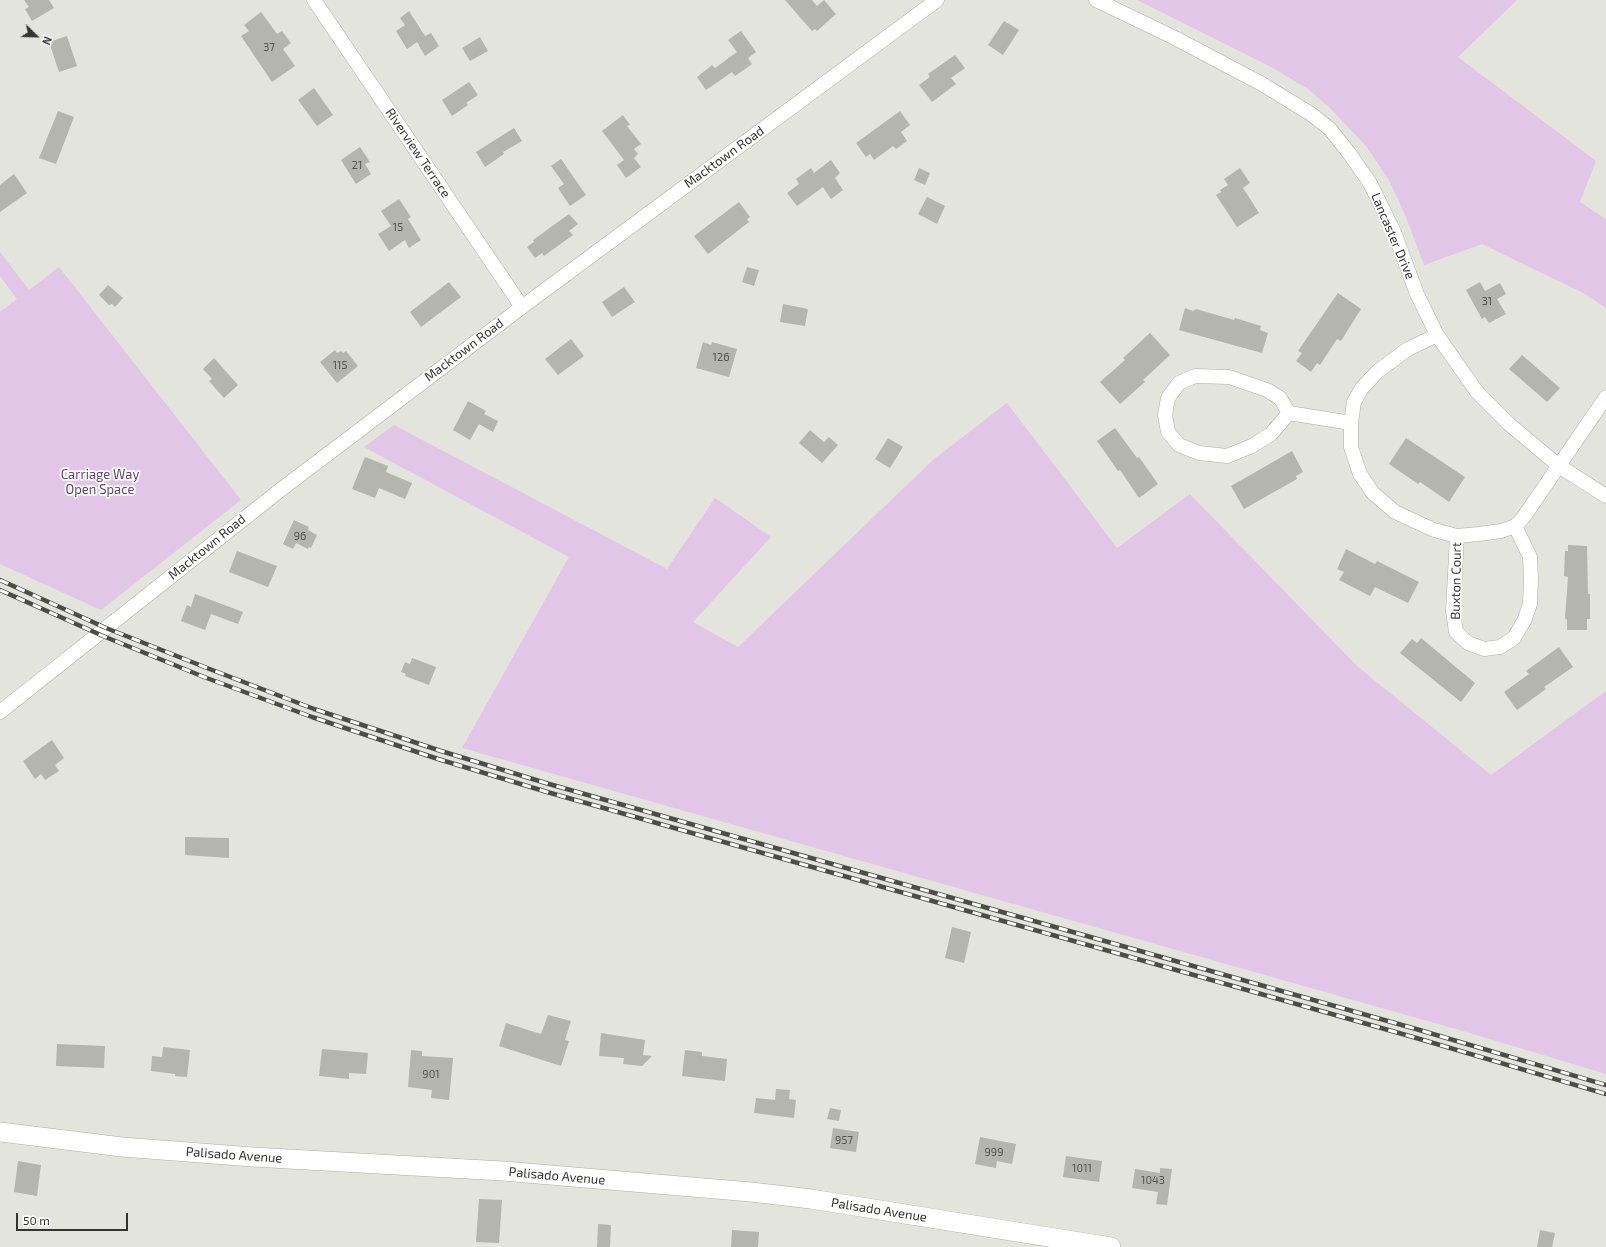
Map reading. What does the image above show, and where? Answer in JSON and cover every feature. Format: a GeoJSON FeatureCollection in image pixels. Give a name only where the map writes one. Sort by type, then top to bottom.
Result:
{"type":"FeatureCollection","features":[{"type":"Feature","properties":{"kind":"main road","name":"Palisado Avenue"},"geometry":{"type":"LineString","coordinates":[[0,1132],[122,1147],[246,1157],[503,1171],[751,1192],[811,1199],[1111,1247]]}},
{"type":"Feature","properties":{"kind":"street","name":"Riverview Terrace"},"geometry":{"type":"LineString","coordinates":[[314,0],[522,307]]}},
{"type":"Feature","properties":{"kind":"street","name":"Macktown Road"},"geometry":{"type":"LineString","coordinates":[[0,712],[268,500],[522,307],[937,0]]}},
{"type":"Feature","properties":{"kind":"street","name":"Lancaster Drive"},"geometry":{"type":"LineString","coordinates":[[1096,0],[1176,38],[1262,84],[1311,114],[1330,129],[1370,183],[1394,232],[1417,294],[1437,335],[1477,392],[1509,424],[1559,466],[1606,496]]}},
{"type":"Feature","properties":{"kind":"street"},"geometry":{"type":"LineString","coordinates":[[1437,335],[1408,349],[1378,371],[1362,388],[1354,402],[1351,423],[1351,447],[1360,474],[1373,493],[1396,512],[1434,530],[1457,536],[1501,531],[1515,526],[1523,518],[1606,397]]}},
{"type":"Feature","properties":{"kind":"street"},"geometry":{"type":"LineString","coordinates":[[1289,413],[1271,434],[1252,446],[1228,456],[1199,453],[1179,445],[1168,432],[1165,414],[1168,398],[1179,383],[1195,376],[1228,377],[1267,390],[1280,398],[1289,413],[1351,423]]}},
{"type":"Feature","properties":{"kind":"street","name":"Buxton Court"},"geometry":{"type":"LineString","coordinates":[[1457,536],[1453,611],[1456,632],[1468,643],[1484,649],[1500,647],[1514,638],[1524,621],[1530,604],[1530,557],[1515,526]]}},
{"type":"Feature","properties":{"kind":"green space"},"geometry":{"type":"Polygon","coordinates":[[[1137,0],[1517,0],[1458,57],[1596,161],[1580,202],[1606,219],[1606,308],[1583,293],[1482,244],[1424,265],[1406,217],[1389,180],[1366,146],[1331,109],[1308,89],[1273,68],[1137,0]]]}},
{"type":"Feature","properties":{"kind":"green space","name":"Carriage Way Open Space"},"geometry":{"type":"Polygon","coordinates":[[[0,252],[29,290],[59,267],[241,500],[101,610],[0,564],[0,312],[17,299],[0,276],[0,252]]]}},
{"type":"Feature","properties":{"kind":"green space"},"geometry":{"type":"Polygon","coordinates":[[[1007,403],[1117,548],[1190,494],[1357,666],[1491,775],[1606,691],[1606,1074],[1470,1033],[462,748],[569,557],[364,447],[394,425],[667,569],[715,498],[771,537],[693,622],[738,647],[934,459],[1007,403]]]}},
{"type":"Feature","properties":{"kind":"building"},"geometry":{"type":"Polygon","coordinates":[[[24,0],[49,0],[54,8],[32,21],[25,9],[29,7],[24,0]]]}},
{"type":"Feature","properties":{"kind":"building"},"geometry":{"type":"Polygon","coordinates":[[[785,0],[812,0],[817,6],[824,0],[836,14],[817,31],[815,29],[812,31],[785,0]]]}},
{"type":"Feature","properties":{"kind":"building"},"geometry":{"type":"Polygon","coordinates":[[[409,11],[425,36],[431,33],[439,46],[425,56],[417,42],[407,49],[396,31],[405,25],[400,18],[409,11]]]}},
{"type":"Feature","properties":{"kind":"building"},"geometry":{"type":"Polygon","coordinates":[[[261,12],[277,34],[282,31],[291,43],[283,49],[295,66],[272,82],[241,36],[249,31],[244,25],[261,12]]]}},
{"type":"Feature","properties":{"kind":"building"},"geometry":{"type":"Polygon","coordinates":[[[1004,21],[1019,30],[1003,55],[988,45],[1004,21]]]}},
{"type":"Feature","properties":{"kind":"building"},"geometry":{"type":"Polygon","coordinates":[[[741,31],[756,52],[748,58],[752,64],[735,76],[732,72],[706,90],[697,77],[712,65],[715,68],[737,52],[728,40],[741,31]]]}},
{"type":"Feature","properties":{"kind":"building"},"geometry":{"type":"Polygon","coordinates":[[[67,36],[77,66],[59,72],[49,42],[67,36]]]}},
{"type":"Feature","properties":{"kind":"building"},"geometry":{"type":"Polygon","coordinates":[[[480,37],[488,51],[470,61],[462,48],[480,37]]]}},
{"type":"Feature","properties":{"kind":"building"},"geometry":{"type":"Polygon","coordinates":[[[955,55],[965,68],[951,78],[956,84],[932,102],[919,85],[930,77],[928,74],[955,55]]]}},
{"type":"Feature","properties":{"kind":"building"},"geometry":{"type":"Polygon","coordinates":[[[469,82],[478,95],[466,103],[468,105],[452,116],[442,100],[469,82]]]}},
{"type":"Feature","properties":{"kind":"building"},"geometry":{"type":"Polygon","coordinates":[[[314,88],[333,115],[317,126],[298,100],[314,88]]]}},
{"type":"Feature","properties":{"kind":"building"},"geometry":{"type":"Polygon","coordinates":[[[58,111],[74,117],[56,164],[39,158],[58,111]]]}},
{"type":"Feature","properties":{"kind":"building"},"geometry":{"type":"Polygon","coordinates":[[[900,111],[910,125],[901,132],[907,141],[896,149],[893,146],[874,160],[870,154],[866,157],[856,143],[900,111]]]}},
{"type":"Feature","properties":{"kind":"building"},"geometry":{"type":"Polygon","coordinates":[[[623,115],[630,125],[627,126],[641,144],[634,149],[638,154],[634,158],[641,167],[626,178],[617,165],[624,160],[602,131],[623,115]]]}},
{"type":"Feature","properties":{"kind":"building"},"geometry":{"type":"Polygon","coordinates":[[[514,128],[522,141],[503,152],[504,154],[485,167],[476,152],[514,128]]]}},
{"type":"Feature","properties":{"kind":"building"},"geometry":{"type":"Polygon","coordinates":[[[360,147],[370,162],[365,164],[371,174],[356,184],[341,160],[360,147]]]}},
{"type":"Feature","properties":{"kind":"building"},"geometry":{"type":"Polygon","coordinates":[[[561,159],[586,195],[570,206],[558,188],[564,184],[551,166],[561,159]]]}},
{"type":"Feature","properties":{"kind":"building"},"geometry":{"type":"Polygon","coordinates":[[[831,160],[840,173],[835,178],[843,190],[831,199],[823,187],[797,206],[787,193],[799,184],[796,179],[811,168],[814,173],[831,160]]]}},
{"type":"Feature","properties":{"kind":"building"},"geometry":{"type":"Polygon","coordinates":[[[919,168],[930,173],[925,185],[914,180],[919,168]]]}},
{"type":"Feature","properties":{"kind":"building"},"geometry":{"type":"Polygon","coordinates":[[[1240,168],[1250,183],[1243,188],[1259,213],[1237,227],[1216,195],[1221,192],[1220,190],[1228,185],[1224,179],[1240,168]]]}},
{"type":"Feature","properties":{"kind":"building"},"geometry":{"type":"Polygon","coordinates":[[[14,174],[27,193],[0,212],[0,185],[14,174]]]}},
{"type":"Feature","properties":{"kind":"building"},"geometry":{"type":"Polygon","coordinates":[[[927,197],[945,206],[937,224],[918,214],[927,197]]]}},
{"type":"Feature","properties":{"kind":"building"},"geometry":{"type":"Polygon","coordinates":[[[399,199],[411,217],[408,219],[421,240],[409,248],[405,240],[389,251],[378,234],[391,226],[381,211],[399,199]]]}},
{"type":"Feature","properties":{"kind":"building"},"geometry":{"type":"Polygon","coordinates":[[[739,202],[750,217],[747,219],[749,222],[708,254],[694,236],[739,202]]]}},
{"type":"Feature","properties":{"kind":"building"},"geometry":{"type":"Polygon","coordinates":[[[569,214],[578,224],[569,231],[573,235],[544,256],[542,253],[535,258],[527,247],[534,242],[533,240],[569,214]]]}},
{"type":"Feature","properties":{"kind":"building"},"geometry":{"type":"Polygon","coordinates":[[[747,267],[759,270],[754,286],[742,282],[747,267]]]}},
{"type":"Feature","properties":{"kind":"building"},"geometry":{"type":"Polygon","coordinates":[[[449,282],[461,297],[421,327],[410,312],[449,282]]]}},
{"type":"Feature","properties":{"kind":"building"},"geometry":{"type":"Polygon","coordinates":[[[1480,282],[1485,291],[1500,283],[1506,294],[1497,299],[1506,314],[1489,323],[1485,317],[1482,319],[1466,290],[1480,282]]]}},
{"type":"Feature","properties":{"kind":"building"},"geometry":{"type":"Polygon","coordinates":[[[108,285],[123,298],[115,307],[112,304],[109,305],[99,295],[108,285]]]}},
{"type":"Feature","properties":{"kind":"building"},"geometry":{"type":"Polygon","coordinates":[[[624,287],[635,302],[612,317],[602,302],[624,287]]]}},
{"type":"Feature","properties":{"kind":"building"},"geometry":{"type":"Polygon","coordinates":[[[1338,293],[1361,309],[1341,341],[1337,339],[1320,365],[1317,363],[1311,372],[1296,361],[1302,353],[1298,351],[1338,293]]]}},
{"type":"Feature","properties":{"kind":"building"},"geometry":{"type":"Polygon","coordinates":[[[783,304],[808,309],[805,326],[780,322],[783,304]]]}},
{"type":"Feature","properties":{"kind":"building"},"geometry":{"type":"Polygon","coordinates":[[[1185,308],[1193,311],[1196,309],[1234,320],[1235,318],[1261,326],[1260,330],[1268,333],[1262,353],[1179,330],[1185,308]]]}},
{"type":"Feature","properties":{"kind":"building"},"geometry":{"type":"Polygon","coordinates":[[[1150,333],[1170,355],[1143,380],[1145,382],[1120,404],[1100,382],[1125,360],[1123,358],[1150,333]]]}},
{"type":"Feature","properties":{"kind":"building"},"geometry":{"type":"Polygon","coordinates":[[[571,339],[584,356],[558,375],[545,359],[571,339]]]}},
{"type":"Feature","properties":{"kind":"building"},"geometry":{"type":"Polygon","coordinates":[[[703,342],[711,345],[712,342],[737,349],[729,377],[696,368],[703,342]]]}},
{"type":"Feature","properties":{"kind":"building"},"geometry":{"type":"Polygon","coordinates":[[[335,350],[337,353],[341,351],[343,353],[346,351],[358,366],[337,383],[320,362],[335,350]]]}},
{"type":"Feature","properties":{"kind":"building"},"geometry":{"type":"Polygon","coordinates":[[[1522,355],[1560,388],[1547,402],[1509,369],[1522,355]]]}},
{"type":"Feature","properties":{"kind":"building"},"geometry":{"type":"Polygon","coordinates":[[[214,358],[238,385],[224,398],[209,381],[212,379],[203,369],[214,358]]]}},
{"type":"Feature","properties":{"kind":"building"},"geometry":{"type":"Polygon","coordinates":[[[468,401],[486,411],[484,414],[498,421],[493,432],[479,424],[470,440],[453,430],[468,401]]]}},
{"type":"Feature","properties":{"kind":"building"},"geometry":{"type":"Polygon","coordinates":[[[1115,428],[1137,458],[1139,457],[1158,484],[1139,498],[1120,470],[1118,471],[1097,441],[1115,428]]]}},
{"type":"Feature","properties":{"kind":"building"},"geometry":{"type":"Polygon","coordinates":[[[810,430],[824,442],[829,437],[838,445],[822,463],[799,443],[810,430]]]}},
{"type":"Feature","properties":{"kind":"building"},"geometry":{"type":"Polygon","coordinates":[[[888,438],[903,447],[890,468],[875,459],[888,438]]]}},
{"type":"Feature","properties":{"kind":"building"},"geometry":{"type":"Polygon","coordinates":[[[1406,438],[1465,477],[1449,502],[1420,482],[1418,484],[1389,464],[1406,438]]]}},
{"type":"Feature","properties":{"kind":"building"},"geometry":{"type":"Polygon","coordinates":[[[1292,451],[1303,472],[1296,476],[1297,479],[1244,509],[1231,486],[1292,451]]]}},
{"type":"Feature","properties":{"kind":"building"},"geometry":{"type":"Polygon","coordinates":[[[365,457],[388,466],[386,472],[412,483],[405,499],[379,488],[375,498],[352,489],[365,457]]]}},
{"type":"Feature","properties":{"kind":"building"},"geometry":{"type":"Polygon","coordinates":[[[294,520],[309,527],[308,530],[317,535],[311,548],[309,547],[308,549],[296,543],[293,549],[283,544],[294,520]]]}},
{"type":"Feature","properties":{"kind":"building"},"geometry":{"type":"Polygon","coordinates":[[[1568,545],[1587,546],[1590,619],[1587,619],[1587,630],[1567,630],[1567,620],[1565,618],[1568,577],[1564,576],[1565,551],[1568,551],[1568,545]]]}},
{"type":"Feature","properties":{"kind":"building"},"geometry":{"type":"Polygon","coordinates":[[[1346,549],[1375,564],[1377,561],[1419,582],[1408,603],[1375,587],[1370,596],[1339,580],[1344,572],[1337,569],[1346,549]]]}},
{"type":"Feature","properties":{"kind":"building"},"geometry":{"type":"Polygon","coordinates":[[[237,551],[277,566],[268,587],[229,572],[237,551]]]}},
{"type":"Feature","properties":{"kind":"building"},"geometry":{"type":"Polygon","coordinates":[[[195,594],[243,612],[238,624],[211,614],[205,630],[181,621],[187,605],[191,607],[195,594]]]}},
{"type":"Feature","properties":{"kind":"building"},"geometry":{"type":"Polygon","coordinates":[[[1421,638],[1475,683],[1461,702],[1400,653],[1412,639],[1417,643],[1421,638]]]}},
{"type":"Feature","properties":{"kind":"building"},"geometry":{"type":"Polygon","coordinates":[[[1559,647],[1573,667],[1544,687],[1546,689],[1517,710],[1504,692],[1529,674],[1526,671],[1559,647]]]}},
{"type":"Feature","properties":{"kind":"building"},"geometry":{"type":"Polygon","coordinates":[[[412,658],[436,667],[429,685],[405,676],[406,674],[401,672],[405,662],[410,664],[412,658]]]}},
{"type":"Feature","properties":{"kind":"building"},"geometry":{"type":"Polygon","coordinates":[[[52,740],[64,758],[55,765],[59,771],[45,780],[41,774],[35,779],[23,761],[52,740]]]}},
{"type":"Feature","properties":{"kind":"building"},"geometry":{"type":"Polygon","coordinates":[[[185,837],[229,838],[229,858],[185,855],[185,837]]]}},
{"type":"Feature","properties":{"kind":"building"},"geometry":{"type":"Polygon","coordinates":[[[952,927],[971,932],[964,963],[945,958],[952,927]]]}},
{"type":"Feature","properties":{"kind":"building"},"geometry":{"type":"Polygon","coordinates":[[[548,1015],[571,1021],[565,1040],[569,1041],[561,1066],[499,1046],[506,1023],[541,1034],[548,1015]]]}},
{"type":"Feature","properties":{"kind":"building"},"geometry":{"type":"Polygon","coordinates":[[[601,1033],[645,1040],[643,1055],[652,1056],[642,1066],[623,1064],[624,1058],[599,1056],[601,1033]]]}},
{"type":"Feature","properties":{"kind":"building"},"geometry":{"type":"Polygon","coordinates":[[[57,1044],[105,1046],[104,1068],[56,1066],[57,1044]]]}},
{"type":"Feature","properties":{"kind":"building"},"geometry":{"type":"Polygon","coordinates":[[[163,1047],[190,1050],[187,1077],[151,1071],[152,1056],[162,1057],[163,1047]]]}},
{"type":"Feature","properties":{"kind":"building"},"geometry":{"type":"Polygon","coordinates":[[[322,1049],[368,1053],[366,1074],[349,1073],[349,1079],[319,1076],[322,1049]]]}},
{"type":"Feature","properties":{"kind":"building"},"geometry":{"type":"Polygon","coordinates":[[[411,1050],[422,1051],[422,1056],[453,1058],[449,1100],[431,1098],[432,1090],[408,1087],[411,1050]]]}},
{"type":"Feature","properties":{"kind":"building"},"geometry":{"type":"Polygon","coordinates":[[[685,1050],[702,1052],[702,1056],[727,1059],[725,1081],[682,1076],[685,1050]]]}},
{"type":"Feature","properties":{"kind":"building"},"geometry":{"type":"Polygon","coordinates":[[[776,1089],[790,1090],[789,1099],[796,1100],[794,1118],[754,1113],[756,1098],[775,1100],[776,1089]]]}},
{"type":"Feature","properties":{"kind":"building"},"geometry":{"type":"Polygon","coordinates":[[[830,1108],[841,1110],[839,1121],[827,1119],[830,1108]]]}},
{"type":"Feature","properties":{"kind":"building"},"geometry":{"type":"Polygon","coordinates":[[[833,1128],[859,1132],[856,1152],[830,1148],[833,1128]]]}},
{"type":"Feature","properties":{"kind":"building"},"geometry":{"type":"Polygon","coordinates":[[[980,1137],[1016,1144],[1012,1164],[997,1161],[996,1168],[975,1164],[980,1137]]]}},
{"type":"Feature","properties":{"kind":"building"},"geometry":{"type":"Polygon","coordinates":[[[1066,1156],[1102,1161],[1099,1182],[1063,1177],[1066,1156]]]}},
{"type":"Feature","properties":{"kind":"building"},"geometry":{"type":"Polygon","coordinates":[[[18,1161],[41,1165],[37,1196],[14,1192],[18,1161]]]}},
{"type":"Feature","properties":{"kind":"building"},"geometry":{"type":"Polygon","coordinates":[[[1160,1168],[1172,1169],[1167,1205],[1156,1204],[1158,1192],[1132,1188],[1135,1169],[1160,1173],[1160,1168]]]}},
{"type":"Feature","properties":{"kind":"building"},"geometry":{"type":"Polygon","coordinates":[[[479,1199],[502,1200],[499,1243],[476,1242],[479,1199]]]}},
{"type":"Feature","properties":{"kind":"building"},"geometry":{"type":"Polygon","coordinates":[[[598,1224],[611,1225],[610,1247],[597,1247],[598,1224]]]}},
{"type":"Feature","properties":{"kind":"building"},"geometry":{"type":"Polygon","coordinates":[[[732,1230],[759,1232],[758,1247],[731,1247],[732,1230]]]}},
{"type":"Feature","properties":{"kind":"building"},"geometry":{"type":"Polygon","coordinates":[[[1540,1230],[1555,1233],[1552,1247],[1537,1247],[1540,1230]]]}},
{"type":"Feature","properties":{"kind":"railway"},"geometry":{"type":"LineString","coordinates":[[0,580],[106,628],[207,668],[314,709],[441,751],[549,784],[1416,1029],[1606,1085]]}},
{"type":"Feature","properties":{"kind":"railway"},"geometry":{"type":"LineString","coordinates":[[0,590],[103,636],[204,677],[312,717],[438,759],[547,792],[1413,1037],[1606,1094]]}}]}
